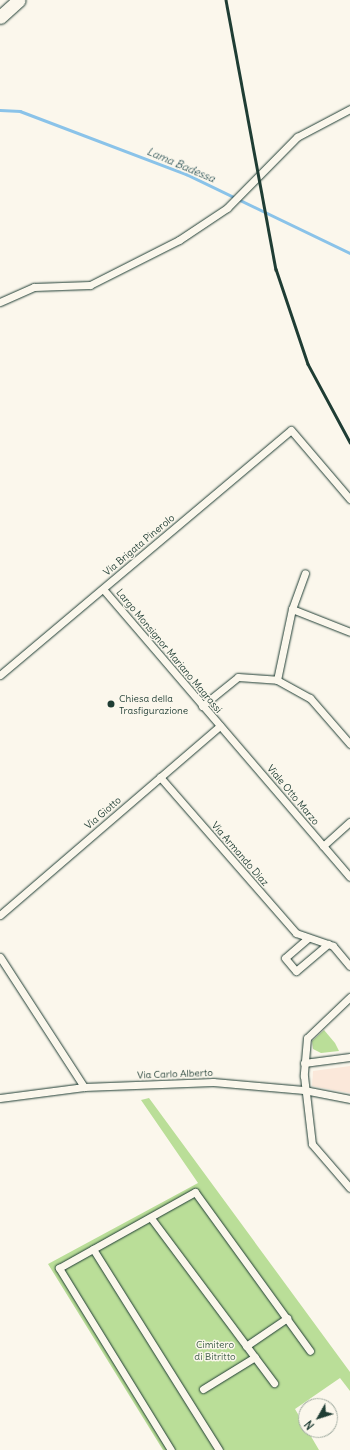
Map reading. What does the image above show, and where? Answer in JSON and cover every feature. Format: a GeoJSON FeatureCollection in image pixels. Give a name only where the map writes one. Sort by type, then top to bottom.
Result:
{"type":"FeatureCollection","features":[{"type":"Feature","properties":{"kind":"highway"},"geometry":{"type":"LineString","coordinates":[[0,17],[19,0]]}},
{"type":"Feature","properties":{"kind":"street"},"geometry":{"type":"LineString","coordinates":[[0,302],[34,287],[90,285],[179,240],[227,208],[297,137],[350,109]]}},
{"type":"Feature","properties":{"kind":"street","name":"Via Brigata Pinerolo"},"geometry":{"type":"LineString","coordinates":[[0,675],[291,430],[350,499]]}},
{"type":"Feature","properties":{"kind":"street"},"geometry":{"type":"LineString","coordinates":[[277,680],[292,609],[305,573]]}},
{"type":"Feature","properties":{"kind":"street","name":"Largo Monsignor Mariano Magrassi"},"geometry":{"type":"LineString","coordinates":[[103,589],[220,726]]}},
{"type":"Feature","properties":{"kind":"street"},"geometry":{"type":"LineString","coordinates":[[292,609],[350,632]]}},
{"type":"Feature","properties":{"kind":"street"},"geometry":{"type":"LineString","coordinates":[[202,706],[238,677],[277,680],[310,698],[349,742]]}},
{"type":"Feature","properties":{"kind":"street","name":"Via Giotto"},"geometry":{"type":"LineString","coordinates":[[0,914],[220,726]]}},
{"type":"Feature","properties":{"kind":"street","name":"Viale Otto Marzo"},"geometry":{"type":"LineString","coordinates":[[220,726],[350,877]]}},
{"type":"Feature","properties":{"kind":"street","name":"Via Armando Diaz"},"geometry":{"type":"LineString","coordinates":[[160,777],[296,933],[328,944],[350,966]]}},
{"type":"Feature","properties":{"kind":"street"},"geometry":{"type":"LineString","coordinates":[[323,846],[350,822]]}},
{"type":"Feature","properties":{"kind":"street"},"geometry":{"type":"LineString","coordinates":[[308,938],[285,958],[296,971],[328,944]]}},
{"type":"Feature","properties":{"kind":"street"},"geometry":{"type":"LineString","coordinates":[[0,957],[84,1087]]}},
{"type":"Feature","properties":{"kind":"street"},"geometry":{"type":"LineString","coordinates":[[350,997],[307,1038],[304,1063],[304,1090],[312,1144],[350,1188]]}},
{"type":"Feature","properties":{"kind":"street"},"geometry":{"type":"LineString","coordinates":[[304,1063],[350,1057]]}},
{"type":"Feature","properties":{"kind":"street","name":"Via Carlo Alberto"},"geometry":{"type":"LineString","coordinates":[[0,1098],[84,1087],[212,1082],[304,1090],[350,1100]]}},
{"type":"Feature","properties":{"kind":"street"},"geometry":{"type":"LineString","coordinates":[[171,1450],[59,1268],[151,1218],[195,1192],[310,1350]]}},
{"type":"Feature","properties":{"kind":"street"},"geometry":{"type":"LineString","coordinates":[[151,1218],[274,1383]]}},
{"type":"Feature","properties":{"kind":"street"},"geometry":{"type":"LineString","coordinates":[[93,1249],[219,1450]]}},
{"type":"Feature","properties":{"kind":"street"},"geometry":{"type":"LineString","coordinates":[[246,1346],[287,1318]]}},
{"type":"Feature","properties":{"kind":"street"},"geometry":{"type":"LineString","coordinates":[[203,1389],[255,1357]]}},
{"type":"Feature","properties":{"kind":"shaded area"},"geometry":{"type":"Polygon","coordinates":[[[350,1066],[350,1093],[312,1086],[313,1071],[350,1066]]]}},
{"type":"Feature","properties":{"kind":"green space"},"geometry":{"type":"Polygon","coordinates":[[[324,1030],[335,1043],[339,1051],[321,1053],[313,1049],[312,1041],[324,1030]]]}},
{"type":"Feature","properties":{"kind":"green space","name":"Cimitero di Bitritto"},"geometry":{"type":"Polygon","coordinates":[[[149,1098],[350,1372],[350,1391],[340,1378],[311,1398],[298,1398],[298,1407],[295,1409],[298,1414],[298,1438],[312,1438],[319,1450],[163,1450],[48,1264],[198,1183],[141,1100],[149,1098]]]}},
{"type":"Feature","properties":{"kind":"waterway","name":"Lama Badessa"},"geometry":{"type":"LineString","coordinates":[[0,110],[20,111],[186,174],[350,253]]}},
{"type":"Feature","properties":{"kind":"railway"},"geometry":{"type":"LineString","coordinates":[[226,0],[276,269],[308,364],[350,442]]}},
{"type":"Feature","properties":{"kind":"place","name":"Chiesa della Trasfigurazione"},"geometry":{"type":"Point","coordinates":[111,704]}}]}
